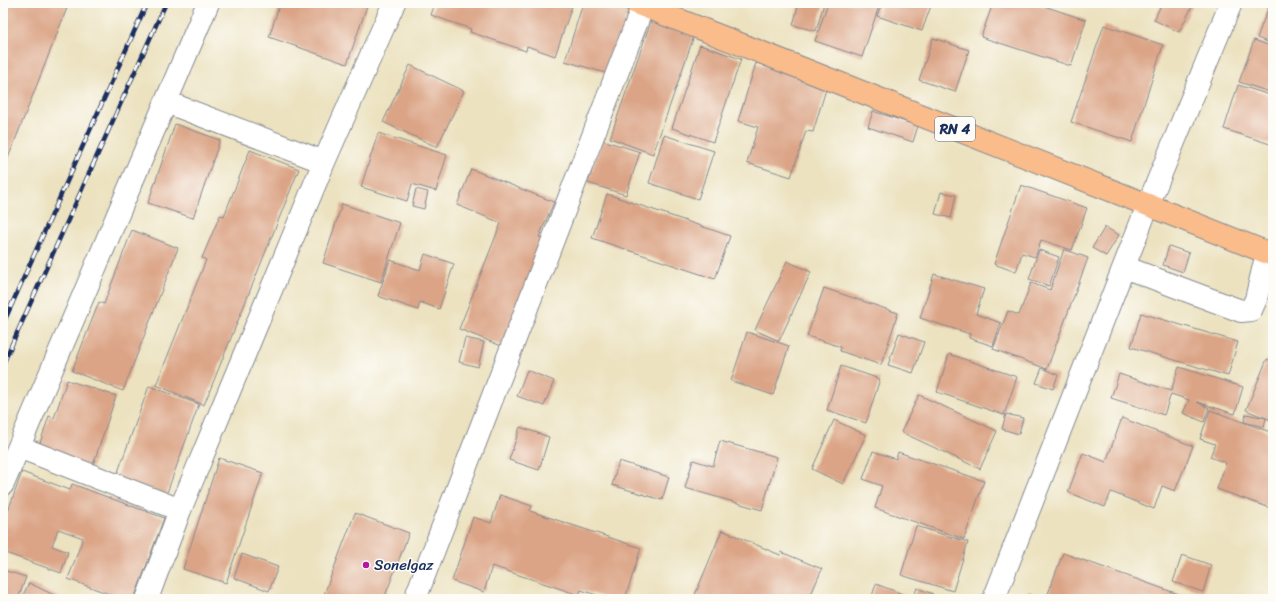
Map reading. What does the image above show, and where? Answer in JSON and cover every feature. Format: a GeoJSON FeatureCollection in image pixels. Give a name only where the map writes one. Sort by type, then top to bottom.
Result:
{"type":"FeatureCollection","features":[{"type":"Feature","properties":{"kind":"main road","name":"RN 4"},"geometry":{"type":"LineString","coordinates":[[641,4],[1270,254]]}},
{"type":"Feature","properties":{"kind":"street"},"geometry":{"type":"LineString","coordinates":[[3,484],[208,3]]}},
{"type":"Feature","properties":{"kind":"street"},"geometry":{"type":"LineString","coordinates":[[147,599],[180,510],[324,162],[394,3]]}},
{"type":"Feature","properties":{"kind":"street"},"geometry":{"type":"LineString","coordinates":[[994,599],[1148,205],[1232,3]]}},
{"type":"Feature","properties":{"kind":"street"},"geometry":{"type":"LineString","coordinates":[[415,599],[641,4]]}},
{"type":"Feature","properties":{"kind":"street"},"geometry":{"type":"LineString","coordinates":[[166,102],[324,162]]}},
{"type":"Feature","properties":{"kind":"street"},"geometry":{"type":"LineString","coordinates":[[1124,267],[1241,311],[1251,310],[1270,254]]}},
{"type":"Feature","properties":{"kind":"street"},"geometry":{"type":"LineString","coordinates":[[19,447],[180,510]]}},
{"type":"Feature","properties":{"kind":"building"},"geometry":{"type":"Polygon","coordinates":[[[3,3],[69,3],[3,171],[3,3]]]}},
{"type":"Feature","properties":{"kind":"building"},"geometry":{"type":"Polygon","coordinates":[[[280,3],[286,3],[292,6],[293,3],[368,3],[347,64],[269,37],[280,3]]]}},
{"type":"Feature","properties":{"kind":"building"},"geometry":{"type":"Polygon","coordinates":[[[435,3],[573,3],[555,56],[527,46],[526,51],[470,32],[471,29],[431,15],[435,3]]]}},
{"type":"Feature","properties":{"kind":"building"},"geometry":{"type":"Polygon","coordinates":[[[583,3],[610,3],[629,9],[609,74],[565,61],[583,3]]]}},
{"type":"Feature","properties":{"kind":"building"},"geometry":{"type":"Polygon","coordinates":[[[799,3],[824,3],[816,31],[793,25],[799,3]]]}},
{"type":"Feature","properties":{"kind":"building"},"geometry":{"type":"Polygon","coordinates":[[[828,3],[880,3],[862,57],[815,41],[828,3]]]}},
{"type":"Feature","properties":{"kind":"building"},"geometry":{"type":"Polygon","coordinates":[[[882,3],[932,3],[922,31],[877,16],[882,3]]]}},
{"type":"Feature","properties":{"kind":"building"},"geometry":{"type":"Polygon","coordinates":[[[993,3],[1035,3],[1086,20],[1071,66],[981,37],[993,3]]]}},
{"type":"Feature","properties":{"kind":"building"},"geometry":{"type":"Polygon","coordinates":[[[1162,3],[1194,3],[1179,32],[1154,20],[1162,3]]]}},
{"type":"Feature","properties":{"kind":"building"},"geometry":{"type":"Polygon","coordinates":[[[1270,3],[1273,3],[1273,44],[1257,38],[1270,3]]]}},
{"type":"Feature","properties":{"kind":"building"},"geometry":{"type":"Polygon","coordinates":[[[651,21],[694,36],[653,154],[610,138],[651,21]]]}},
{"type":"Feature","properties":{"kind":"building"},"geometry":{"type":"Polygon","coordinates":[[[1104,25],[1163,45],[1132,142],[1071,122],[1104,25]]]}},
{"type":"Feature","properties":{"kind":"building"},"geometry":{"type":"Polygon","coordinates":[[[933,38],[969,50],[955,92],[919,80],[933,38]]]}},
{"type":"Feature","properties":{"kind":"building"},"geometry":{"type":"Polygon","coordinates":[[[1254,40],[1273,47],[1273,93],[1239,82],[1254,40]]]}},
{"type":"Feature","properties":{"kind":"building"},"geometry":{"type":"Polygon","coordinates":[[[700,45],[741,59],[713,142],[672,128],[700,45]]]}},
{"type":"Feature","properties":{"kind":"building"},"geometry":{"type":"Polygon","coordinates":[[[756,63],[827,86],[813,132],[806,131],[791,177],[747,163],[758,127],[738,121],[756,63]]]}},
{"type":"Feature","properties":{"kind":"building"},"geometry":{"type":"Polygon","coordinates":[[[410,65],[464,91],[437,147],[383,122],[410,65]]]}},
{"type":"Feature","properties":{"kind":"building"},"geometry":{"type":"Polygon","coordinates":[[[1238,85],[1273,96],[1273,145],[1224,129],[1238,85]]]}},
{"type":"Feature","properties":{"kind":"building"},"geometry":{"type":"Polygon","coordinates":[[[873,111],[918,126],[913,142],[868,127],[873,111]]]}},
{"type":"Feature","properties":{"kind":"building"},"geometry":{"type":"Polygon","coordinates":[[[175,124],[220,140],[193,218],[148,203],[175,124]]]}},
{"type":"Feature","properties":{"kind":"building"},"geometry":{"type":"Polygon","coordinates":[[[378,133],[447,155],[436,191],[412,184],[407,201],[361,187],[378,133]]]}},
{"type":"Feature","properties":{"kind":"building"},"geometry":{"type":"Polygon","coordinates":[[[664,135],[714,151],[698,199],[649,183],[664,135]]]}},
{"type":"Feature","properties":{"kind":"building"},"geometry":{"type":"Polygon","coordinates":[[[602,140],[640,152],[626,195],[588,183],[602,140]]]}},
{"type":"Feature","properties":{"kind":"building"},"geometry":{"type":"Polygon","coordinates":[[[250,150],[299,169],[204,405],[156,385],[206,260],[202,258],[220,215],[224,216],[250,150]]]}},
{"type":"Feature","properties":{"kind":"building"},"geometry":{"type":"Polygon","coordinates":[[[471,169],[554,202],[539,237],[546,239],[504,347],[459,329],[501,223],[457,205],[471,169]]]}},
{"type":"Feature","properties":{"kind":"building"},"geometry":{"type":"Polygon","coordinates":[[[1021,185],[1087,208],[1072,250],[1041,240],[1035,257],[1022,253],[1016,272],[994,264],[1021,185]]]}},
{"type":"Feature","properties":{"kind":"building"},"geometry":{"type":"Polygon","coordinates":[[[416,189],[428,192],[424,209],[412,206],[416,189]]]}},
{"type":"Feature","properties":{"kind":"building"},"geometry":{"type":"Polygon","coordinates":[[[941,192],[956,195],[951,218],[935,214],[941,192]]]}},
{"type":"Feature","properties":{"kind":"building"},"geometry":{"type":"Polygon","coordinates":[[[607,194],[730,236],[715,279],[592,238],[607,194]]]}},
{"type":"Feature","properties":{"kind":"building"},"geometry":{"type":"Polygon","coordinates":[[[342,204],[400,223],[381,282],[323,263],[342,204]]]}},
{"type":"Feature","properties":{"kind":"building"},"geometry":{"type":"Polygon","coordinates":[[[1105,227],[1119,235],[1106,256],[1092,248],[1105,227]]]}},
{"type":"Feature","properties":{"kind":"building"},"geometry":{"type":"Polygon","coordinates":[[[132,230],[178,248],[123,391],[72,371],[99,302],[104,304],[132,230]]]}},
{"type":"Feature","properties":{"kind":"building"},"geometry":{"type":"Polygon","coordinates":[[[1169,246],[1189,253],[1183,272],[1163,265],[1169,246]]]}},
{"type":"Feature","properties":{"kind":"building"},"geometry":{"type":"Polygon","coordinates":[[[1064,249],[1088,258],[1047,369],[993,349],[1008,311],[1019,315],[1031,283],[1050,290],[1064,249]]]}},
{"type":"Feature","properties":{"kind":"building"},"geometry":{"type":"Polygon","coordinates":[[[1039,250],[1059,257],[1049,286],[1029,279],[1039,250]]]}},
{"type":"Feature","properties":{"kind":"building"},"geometry":{"type":"Polygon","coordinates":[[[425,254],[454,264],[439,309],[420,302],[418,310],[378,296],[390,260],[420,270],[425,254]]]}},
{"type":"Feature","properties":{"kind":"building"},"geometry":{"type":"Polygon","coordinates":[[[787,261],[811,272],[779,341],[755,330],[787,261]]]}},
{"type":"Feature","properties":{"kind":"building"},"geometry":{"type":"Polygon","coordinates":[[[934,274],[984,289],[976,314],[1001,323],[993,346],[969,338],[970,334],[920,318],[934,274]]]}},
{"type":"Feature","properties":{"kind":"building"},"geometry":{"type":"Polygon","coordinates":[[[824,288],[898,313],[881,365],[840,351],[841,347],[807,336],[824,288]]]}},
{"type":"Feature","properties":{"kind":"building"},"geometry":{"type":"Polygon","coordinates":[[[1141,313],[1238,342],[1228,376],[1131,347],[1141,313]]]}},
{"type":"Feature","properties":{"kind":"building"},"geometry":{"type":"Polygon","coordinates":[[[747,332],[789,346],[773,395],[731,381],[747,332]]]}},
{"type":"Feature","properties":{"kind":"building"},"geometry":{"type":"Polygon","coordinates":[[[899,333],[924,342],[913,373],[888,365],[899,333]]]}},
{"type":"Feature","properties":{"kind":"building"},"geometry":{"type":"Polygon","coordinates":[[[465,338],[484,342],[478,367],[459,362],[465,338]]]}},
{"type":"Feature","properties":{"kind":"building"},"geometry":{"type":"Polygon","coordinates":[[[949,354],[1017,377],[1004,415],[937,392],[949,354]]]}},
{"type":"Feature","properties":{"kind":"building"},"geometry":{"type":"Polygon","coordinates":[[[1267,359],[1273,362],[1273,421],[1246,410],[1267,359]]]}},
{"type":"Feature","properties":{"kind":"building"},"geometry":{"type":"Polygon","coordinates":[[[841,366],[880,379],[866,423],[827,410],[841,366]]]}},
{"type":"Feature","properties":{"kind":"building"},"geometry":{"type":"Polygon","coordinates":[[[1179,367],[1243,387],[1235,414],[1197,402],[1209,408],[1204,422],[1183,413],[1189,400],[1171,394],[1164,415],[1111,398],[1119,374],[1171,391],[1179,367]]]}},
{"type":"Feature","properties":{"kind":"building"},"geometry":{"type":"Polygon","coordinates":[[[1042,368],[1058,375],[1053,389],[1036,383],[1042,368]]]}},
{"type":"Feature","properties":{"kind":"building"},"geometry":{"type":"Polygon","coordinates":[[[527,370],[554,381],[544,406],[517,396],[527,370]]]}},
{"type":"Feature","properties":{"kind":"building"},"geometry":{"type":"Polygon","coordinates":[[[67,380],[116,396],[92,468],[38,449],[49,416],[54,418],[67,380]]]}},
{"type":"Feature","properties":{"kind":"building"},"geometry":{"type":"Polygon","coordinates":[[[149,386],[199,404],[164,501],[114,483],[149,386]]]}},
{"type":"Feature","properties":{"kind":"building"},"geometry":{"type":"Polygon","coordinates":[[[919,395],[997,431],[980,469],[901,432],[919,395]]]}},
{"type":"Feature","properties":{"kind":"building"},"geometry":{"type":"Polygon","coordinates":[[[1210,410],[1273,433],[1273,509],[1217,489],[1226,463],[1210,457],[1215,444],[1200,439],[1210,410]]]}},
{"type":"Feature","properties":{"kind":"building"},"geometry":{"type":"Polygon","coordinates":[[[1006,414],[1023,418],[1019,434],[1002,429],[1006,414]]]}},
{"type":"Feature","properties":{"kind":"building"},"geometry":{"type":"Polygon","coordinates":[[[1246,414],[1266,418],[1264,427],[1244,422],[1246,414]]]}},
{"type":"Feature","properties":{"kind":"building"},"geometry":{"type":"Polygon","coordinates":[[[1122,418],[1193,446],[1175,491],[1162,486],[1154,509],[1111,492],[1105,507],[1068,492],[1083,453],[1106,462],[1122,418]]]}},
{"type":"Feature","properties":{"kind":"building"},"geometry":{"type":"Polygon","coordinates":[[[834,420],[866,435],[843,484],[812,469],[834,420]]]}},
{"type":"Feature","properties":{"kind":"building"},"geometry":{"type":"Polygon","coordinates":[[[520,427],[549,437],[539,470],[509,460],[520,427]]]}},
{"type":"Feature","properties":{"kind":"building"},"geometry":{"type":"Polygon","coordinates":[[[720,441],[777,457],[762,510],[685,488],[693,460],[713,466],[720,441]]]}},
{"type":"Feature","properties":{"kind":"building"},"geometry":{"type":"Polygon","coordinates":[[[873,451],[896,459],[898,452],[984,481],[964,539],[875,508],[882,486],[863,479],[873,451]]]}},
{"type":"Feature","properties":{"kind":"building"},"geometry":{"type":"Polygon","coordinates":[[[219,458],[263,473],[226,583],[183,569],[219,458]]]}},
{"type":"Feature","properties":{"kind":"building"},"geometry":{"type":"Polygon","coordinates":[[[619,461],[669,477],[662,500],[612,485],[619,461]]]}},
{"type":"Feature","properties":{"kind":"building"},"geometry":{"type":"Polygon","coordinates":[[[22,472],[70,490],[72,484],[164,518],[134,599],[123,599],[68,579],[83,538],[58,529],[52,546],[68,552],[61,573],[3,552],[3,525],[22,472]]]}},
{"type":"Feature","properties":{"kind":"building"},"geometry":{"type":"Polygon","coordinates":[[[500,495],[532,506],[530,511],[641,548],[625,599],[609,599],[581,590],[579,595],[492,566],[484,592],[452,581],[473,517],[491,523],[500,495]]]}},
{"type":"Feature","properties":{"kind":"building","name":"Sonelgaz"},"geometry":{"type":"Polygon","coordinates":[[[355,513],[409,533],[384,599],[329,599],[323,597],[355,513]]]}},
{"type":"Feature","properties":{"kind":"building"},"geometry":{"type":"Polygon","coordinates":[[[916,526],[968,542],[953,591],[901,575],[916,526]]]}},
{"type":"Feature","properties":{"kind":"building"},"geometry":{"type":"Polygon","coordinates":[[[722,530],[780,555],[781,552],[822,569],[809,599],[704,599],[695,595],[722,530]]]}},
{"type":"Feature","properties":{"kind":"building"},"geometry":{"type":"Polygon","coordinates":[[[1063,553],[1192,599],[1046,599],[1063,553]]]}},
{"type":"Feature","properties":{"kind":"building"},"geometry":{"type":"Polygon","coordinates":[[[242,554],[278,567],[269,591],[234,578],[242,554]]]}},
{"type":"Feature","properties":{"kind":"building"},"geometry":{"type":"Polygon","coordinates":[[[1182,555],[1211,565],[1203,592],[1173,582],[1182,555]]]}},
{"type":"Feature","properties":{"kind":"building"},"geometry":{"type":"Polygon","coordinates":[[[3,570],[26,577],[18,599],[3,599],[3,570]]]}},
{"type":"Feature","properties":{"kind":"building"},"geometry":{"type":"Polygon","coordinates":[[[29,583],[62,599],[21,599],[29,583]]]}},
{"type":"Feature","properties":{"kind":"building"},"geometry":{"type":"Polygon","coordinates":[[[876,584],[913,598],[917,588],[933,594],[931,599],[871,599],[876,584]]]}},
{"type":"Feature","properties":{"kind":"building"},"geometry":{"type":"Polygon","coordinates":[[[1028,594],[1043,599],[1026,599],[1028,594]]]}},
{"type":"Feature","properties":{"kind":"railway"},"geometry":{"type":"LineString","coordinates":[[3,324],[147,3]]}},
{"type":"Feature","properties":{"kind":"railway"},"geometry":{"type":"LineString","coordinates":[[3,364],[166,3]]}},
{"type":"Feature","properties":{"kind":"place","name":"Sonelgaz"},"geometry":{"type":"Point","coordinates":[366,565]}}]}
